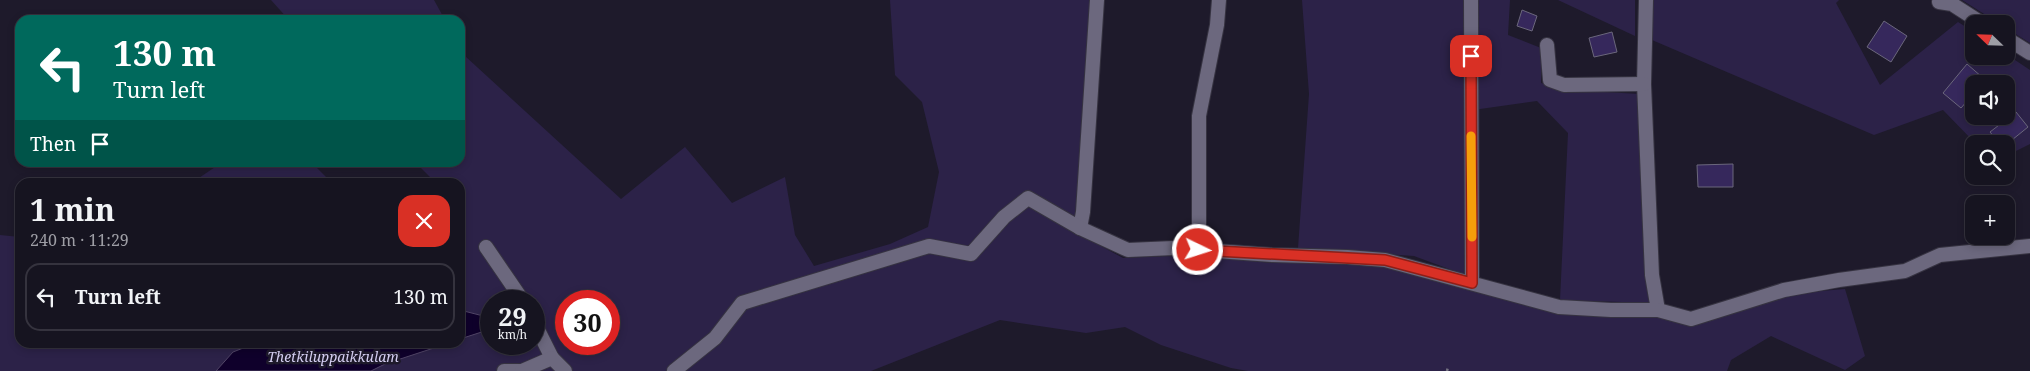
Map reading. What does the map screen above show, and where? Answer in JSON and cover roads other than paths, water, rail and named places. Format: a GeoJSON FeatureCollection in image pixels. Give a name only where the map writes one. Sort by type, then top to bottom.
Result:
{"type":"FeatureCollection","features":[{"type":"Feature","properties":{"kind":"street"},"geometry":{"type":"LineString","coordinates":[[1080,228],[1083,212],[1097,0]]}},
{"type":"Feature","properties":{"kind":"street"},"geometry":{"type":"LineString","coordinates":[[1198,250],[1199,116],[1217,25],[1219,0]]}},
{"type":"Feature","properties":{"kind":"street"},"geometry":{"type":"LineString","coordinates":[[1471,0],[1472,283]]}},
{"type":"Feature","properties":{"kind":"street"},"geometry":{"type":"LineString","coordinates":[[1646,0],[1644,84],[1652,275],[1658,310]]}},
{"type":"Feature","properties":{"kind":"street"},"geometry":{"type":"LineString","coordinates":[[1939,2],[1952,4],[1969,15]]}},
{"type":"Feature","properties":{"kind":"street"},"geometry":{"type":"LineString","coordinates":[[2015,44],[2030,53]]}},
{"type":"Feature","properties":{"kind":"street"},"geometry":{"type":"LineString","coordinates":[[1547,46],[1550,80],[1564,85],[1644,84]]}},
{"type":"Feature","properties":{"kind":"street"},"geometry":{"type":"LineString","coordinates":[[674,371],[715,338],[742,303],[929,246],[971,254],[1004,216],[1028,198],[1080,228],[1128,250],[1174,248],[1385,260],[1559,307],[1658,310],[1691,319],[1784,290],[1839,280],[1904,272],[1940,255],[2030,246]]}},
{"type":"Feature","properties":{"kind":"street"},"geometry":{"type":"LineString","coordinates":[[486,247],[515,290]]}},
{"type":"Feature","properties":{"kind":"street"},"geometry":{"type":"LineString","coordinates":[[545,344],[552,358],[565,371]]}},
{"type":"Feature","properties":{"kind":"street"},"geometry":{"type":"LineString","coordinates":[[504,371],[521,371],[552,358]]}},
{"type":"Feature","properties":{"kind":"water"},"geometry":{"type":"Polygon","coordinates":[[[465,311],[480,315],[480,333],[465,337],[465,311]]]}},
{"type":"Feature","properties":{"kind":"water","name":"Thetkiluppaikkulam"},"geometry":{"type":"Polygon","coordinates":[[[243,348],[434,348],[385,364],[371,371],[216,371],[233,352],[243,348]]]}}]}
